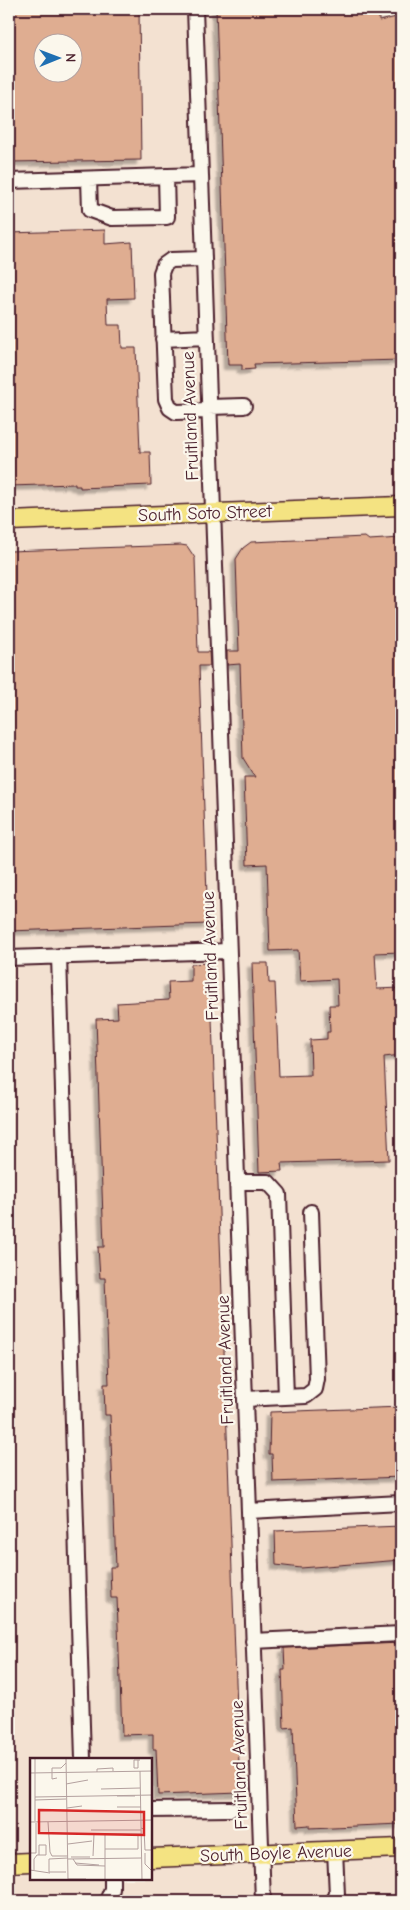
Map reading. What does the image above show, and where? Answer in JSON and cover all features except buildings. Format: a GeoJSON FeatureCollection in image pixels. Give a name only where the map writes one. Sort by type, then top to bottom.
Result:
{"type":"FeatureCollection","features":[{"type":"Feature","properties":{"kind":"main road","name":"South Soto Street"},"geometry":{"type":"LineString","coordinates":[[9,521],[401,506]]}},
{"type":"Feature","properties":{"kind":"main road","name":"South Boyle Avenue"},"geometry":{"type":"LineString","coordinates":[[152,1858],[401,1848]]}},
{"type":"Feature","properties":{"kind":"main road"},"geometry":{"type":"LineString","coordinates":[[9,1863],[30,1862]]}},
{"type":"Feature","properties":{"kind":"street","name":"Fruitland Avenue"},"geometry":{"type":"LineString","coordinates":[[195,9],[263,1901]]}},
{"type":"Feature","properties":{"kind":"street"},"geometry":{"type":"LineString","coordinates":[[9,181],[200,175]]}},
{"type":"Feature","properties":{"kind":"street"},"geometry":{"type":"LineString","coordinates":[[89,179],[90,210],[112,218],[167,217],[166,176]]}},
{"type":"Feature","properties":{"kind":"street"},"geometry":{"type":"LineString","coordinates":[[203,259],[171,260],[164,264],[161,273],[166,399],[170,408],[176,412],[244,406]]}},
{"type":"Feature","properties":{"kind":"street"},"geometry":{"type":"LineString","coordinates":[[163,339],[206,337]]}},
{"type":"Feature","properties":{"kind":"street"},"geometry":{"type":"LineString","coordinates":[[9,958],[228,950]]}},
{"type":"Feature","properties":{"kind":"street"},"geometry":{"type":"LineString","coordinates":[[58,956],[83,1758]]}},
{"type":"Feature","properties":{"kind":"street"},"geometry":{"type":"LineString","coordinates":[[237,1182],[268,1182],[279,1194],[286,1397]]}},
{"type":"Feature","properties":{"kind":"street"},"geometry":{"type":"LineString","coordinates":[[245,1399],[306,1396],[315,1389],[317,1379],[311,1212]]}},
{"type":"Feature","properties":{"kind":"street"},"geometry":{"type":"LineString","coordinates":[[249,1511],[401,1503]]}},
{"type":"Feature","properties":{"kind":"street"},"geometry":{"type":"LineString","coordinates":[[253,1640],[401,1634]]}},
{"type":"Feature","properties":{"kind":"street"},"geometry":{"type":"LineString","coordinates":[[152,1810],[231,1808]]}},
{"type":"Feature","properties":{"kind":"street"},"geometry":{"type":"LineString","coordinates":[[335,1898],[336,1850]]}},
{"type":"Feature","properties":{"kind":"street"},"geometry":{"type":"LineString","coordinates":[[107,1901],[112,1889],[112,1880]]}},
{"type":"Feature","properties":{"kind":"shaded area"},"geometry":{"type":"Polygon","coordinates":[[[9,9],[401,9],[401,1901],[9,1901],[9,9]]]}}]}
